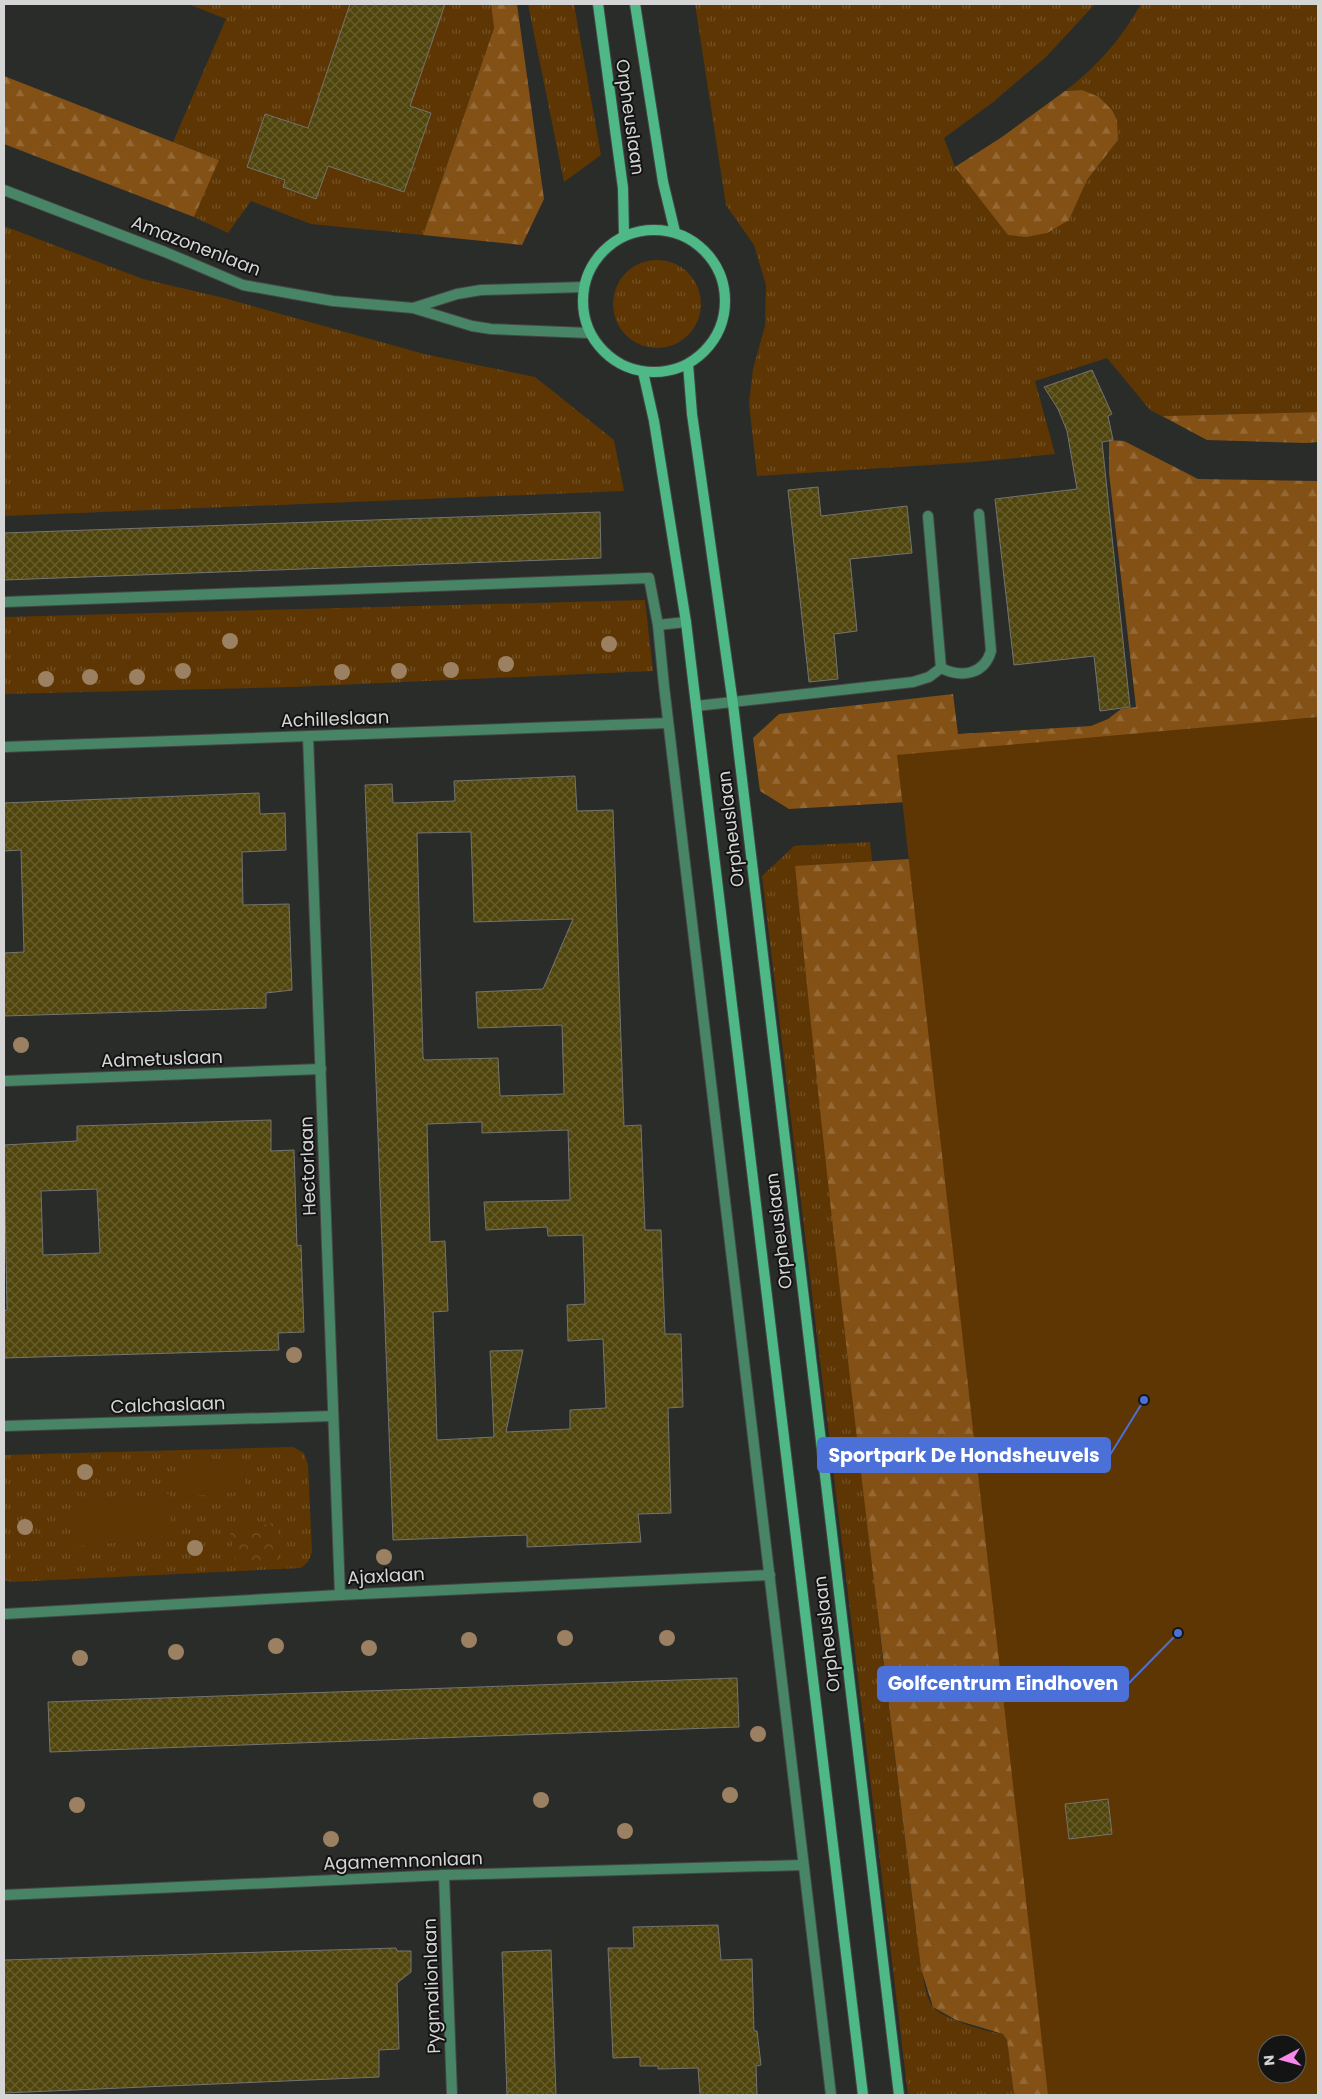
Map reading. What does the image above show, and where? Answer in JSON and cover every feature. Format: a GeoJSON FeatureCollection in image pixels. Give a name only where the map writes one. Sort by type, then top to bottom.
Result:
{"type":"FeatureCollection","features":[{"type":"Feature","properties":{"kind":"main road","name":"Orpheuslaan"},"geometry":{"type":"LineString","coordinates":[[598,4],[624,188],[624,236]]}},
{"type":"Feature","properties":{"kind":"main road","name":"Orpheuslaan"},"geometry":{"type":"LineString","coordinates":[[635,4],[663,182],[675,232]]}},
{"type":"Feature","properties":{"kind":"main road"},"geometry":{"type":"LineString","coordinates":[[649,230],[675,232],[694,242],[710,256],[720,274],[725,294],[724,315],[717,335],[705,352],[688,364],[666,372],[644,372],[621,365],[602,352],[589,332],[582,310],[584,287],[597,257],[624,236],[649,230]]}},
{"type":"Feature","properties":{"kind":"main road","name":"Orpheuslaan"},"geometry":{"type":"LineString","coordinates":[[688,364],[692,414],[733,704],[899,2095]]}},
{"type":"Feature","properties":{"kind":"main road","name":"Orpheuslaan"},"geometry":{"type":"LineString","coordinates":[[644,372],[654,421],[686,622],[863,2095]]}},
{"type":"Feature","properties":{"kind":"street","name":"Amazonenlaan"},"geometry":{"type":"LineString","coordinates":[[4,190],[243,284],[333,301],[413,308],[472,326],[491,329],[589,332]]}},
{"type":"Feature","properties":{"kind":"street","name":"Amazonenlaan"},"geometry":{"type":"LineString","coordinates":[[413,308],[457,294],[481,290],[584,287]]}},
{"type":"Feature","properties":{"kind":"street"},"geometry":{"type":"LineString","coordinates":[[940,668],[952,674],[964,674],[980,670],[988,661],[991,651],[979,514]]}},
{"type":"Feature","properties":{"kind":"street"},"geometry":{"type":"LineString","coordinates":[[928,516],[940,668]]}},
{"type":"Feature","properties":{"kind":"street"},"geometry":{"type":"LineString","coordinates":[[4,602],[649,578],[658,625],[668,724],[831,2095]]}},
{"type":"Feature","properties":{"kind":"street"},"geometry":{"type":"LineString","coordinates":[[658,625],[686,622]]}},
{"type":"Feature","properties":{"kind":"street"},"geometry":{"type":"LineString","coordinates":[[696,706],[733,704],[787,695],[913,682],[929,677],[940,668]]}},
{"type":"Feature","properties":{"kind":"street","name":"Achilleslaan"},"geometry":{"type":"LineString","coordinates":[[4,747],[668,724]]}},
{"type":"Feature","properties":{"kind":"street","name":"Hectorlaan"},"geometry":{"type":"LineString","coordinates":[[308,736],[340,1594]]}},
{"type":"Feature","properties":{"kind":"street","name":"Admetuslaan"},"geometry":{"type":"LineString","coordinates":[[4,1081],[321,1069]]}},
{"type":"Feature","properties":{"kind":"street","name":"Calchaslaan"},"geometry":{"type":"LineString","coordinates":[[4,1426],[334,1416]]}},
{"type":"Feature","properties":{"kind":"street","name":"Ajaxlaan"},"geometry":{"type":"LineString","coordinates":[[4,1614],[340,1594],[770,1575]]}},
{"type":"Feature","properties":{"kind":"street","name":"Agamemnonlaan"},"geometry":{"type":"LineString","coordinates":[[4,1895],[444,1875],[803,1865]]}},
{"type":"Feature","properties":{"kind":"street","name":"Pygmalionlaan"},"geometry":{"type":"LineString","coordinates":[[444,1875],[452,2095]]}},
{"type":"Feature","properties":{"kind":"green space"},"geometry":{"type":"Polygon","coordinates":[[[188,4],[491,4],[494,28],[423,235],[311,224],[251,201],[228,233],[194,217],[219,160],[173,142],[226,19],[188,4]]]}},
{"type":"Feature","properties":{"kind":"green space"},"geometry":{"type":"Polygon","coordinates":[[[491,4],[517,4],[544,199],[522,245],[423,235],[494,28],[491,4]]]}},
{"type":"Feature","properties":{"kind":"green space"},"geometry":{"type":"Polygon","coordinates":[[[528,4],[574,4],[601,155],[564,182],[528,4]]]}},
{"type":"Feature","properties":{"kind":"green space"},"geometry":{"type":"Polygon","coordinates":[[[695,4],[1095,4],[1046,57],[992,103],[944,138],[955,167],[1069,220],[1087,180],[1118,140],[1082,90],[1065,91],[1108,52],[1134,17],[1141,4],[1318,4],[1318,412],[1162,416],[1150,410],[1107,358],[1035,381],[1055,454],[976,462],[757,476],[749,403],[753,369],[765,326],[766,285],[754,245],[726,205],[695,4]]]}},
{"type":"Feature","properties":{"kind":"green space"},"geometry":{"type":"Polygon","coordinates":[[[4,76],[219,160],[194,217],[4,144],[4,76]]]}},
{"type":"Feature","properties":{"kind":"green space"},"geometry":{"type":"Polygon","coordinates":[[[1082,90],[1099,97],[1112,110],[1117,120],[1118,140],[1087,180],[1069,220],[1047,233],[1026,237],[1008,235],[955,167],[1002,137],[1065,91],[1082,90]]]}},
{"type":"Feature","properties":{"kind":"green space"},"geometry":{"type":"Polygon","coordinates":[[[4,226],[143,279],[224,298],[424,354],[535,377],[614,440],[624,491],[4,516],[4,226]]]}},
{"type":"Feature","properties":{"kind":"green space"},"geometry":{"type":"Polygon","coordinates":[[[657,260],[674,263],[688,273],[698,287],[701,304],[698,321],[688,335],[674,345],[657,348],[640,345],[626,335],[616,321],[613,304],[616,287],[626,273],[640,263],[657,260]]]}},
{"type":"Feature","properties":{"kind":"green space"},"geometry":{"type":"Polygon","coordinates":[[[1318,412],[1318,442],[1306,443],[1207,440],[1162,416],[1318,412]]]}},
{"type":"Feature","properties":{"kind":"green space"},"geometry":{"type":"Polygon","coordinates":[[[1109,440],[1124,441],[1198,479],[1318,481],[1318,745],[908,802],[789,809],[760,791],[753,738],[779,714],[953,694],[958,734],[1091,726],[1108,719],[1121,709],[1136,707],[1109,473],[1109,440]]]}},
{"type":"Feature","properties":{"kind":"green space"},"geometry":{"type":"Polygon","coordinates":[[[645,600],[653,671],[293,687],[4,694],[4,617],[645,600]]]}},
{"type":"Feature","properties":{"kind":"green space"},"geometry":{"type":"Polygon","coordinates":[[[1318,717],[1318,2095],[1048,2095],[897,755],[1318,717]]]}},
{"type":"Feature","properties":{"kind":"green space"},"geometry":{"type":"Polygon","coordinates":[[[870,842],[872,861],[795,867],[881,1644],[921,1969],[927,1994],[933,2007],[938,2012],[976,2028],[1003,2034],[1007,2040],[1014,2095],[908,2095],[762,876],[794,846],[870,842]]]}},
{"type":"Feature","properties":{"kind":"green space"},"geometry":{"type":"Polygon","coordinates":[[[958,856],[1084,2095],[1014,2095],[1007,2040],[1003,2034],[956,2020],[933,2007],[921,1969],[839,1280],[795,866],[958,856]]]}},
{"type":"Feature","properties":{"kind":"green space"},"geometry":{"type":"Polygon","coordinates":[[[293,1447],[304,1453],[308,1465],[312,1552],[308,1562],[301,1568],[12,1582],[4,1580],[4,1455],[293,1447]]]}},
{"type":"Feature","properties":{"kind":"green space"},"geometry":{"type":"Polygon","coordinates":[[[243,1458],[246,1491],[182,1497],[179,1464],[243,1458]]]}},
{"type":"Feature","properties":{"kind":"green space"},"geometry":{"type":"Polygon","coordinates":[[[169,1494],[172,1538],[76,1546],[75,1502],[169,1494]]]}},
{"type":"Feature","properties":{"kind":"green space"},"geometry":{"type":"Polygon","coordinates":[[[277,1522],[278,1563],[236,1565],[230,1532],[277,1522]]]}},
{"type":"Feature","properties":{"kind":"building"},"geometry":{"type":"Polygon","coordinates":[[[350,4],[445,4],[410,106],[431,113],[404,192],[328,166],[316,199],[283,187],[285,180],[247,167],[265,114],[308,128],[350,4]]]}},
{"type":"Feature","properties":{"kind":"building"},"geometry":{"type":"Polygon","coordinates":[[[1092,370],[1112,414],[1108,416],[1113,440],[1102,442],[1130,707],[1100,711],[1094,656],[1014,665],[995,499],[1077,489],[1067,431],[1058,409],[1044,387],[1092,370]]]}},
{"type":"Feature","properties":{"kind":"building"},"geometry":{"type":"Polygon","coordinates":[[[818,487],[821,516],[907,506],[912,553],[850,559],[857,631],[834,634],[838,679],[809,682],[788,490],[818,487]]]}},
{"type":"Feature","properties":{"kind":"building"},"geometry":{"type":"Polygon","coordinates":[[[600,512],[601,558],[4,580],[4,533],[600,512]]]}},
{"type":"Feature","properties":{"kind":"building"},"geometry":{"type":"Polygon","coordinates":[[[575,776],[577,811],[613,810],[624,1126],[641,1125],[645,1230],[661,1230],[665,1334],[681,1334],[683,1407],[668,1408],[671,1513],[638,1514],[641,1542],[527,1547],[527,1535],[393,1540],[365,785],[392,784],[393,803],[455,801],[454,781],[575,776]],[[471,832],[417,833],[424,1060],[498,1058],[500,1096],[564,1094],[562,1025],[478,1028],[476,992],[543,989],[573,919],[474,922],[471,832]],[[482,1122],[427,1124],[430,1242],[445,1241],[448,1311],[433,1312],[437,1440],[494,1437],[490,1351],[523,1350],[506,1432],[570,1429],[570,1410],[606,1408],[603,1339],[568,1341],[567,1305],[585,1304],[583,1235],[548,1236],[547,1227],[486,1230],[484,1202],[570,1200],[568,1130],[482,1133],[482,1122]]]}},
{"type":"Feature","properties":{"kind":"building"},"geometry":{"type":"Polygon","coordinates":[[[259,793],[260,814],[285,813],[286,850],[242,852],[243,905],[289,904],[292,990],[266,993],[266,1008],[4,1016],[4,953],[24,952],[21,850],[4,851],[4,803],[259,793]]]}},
{"type":"Feature","properties":{"kind":"building"},"geometry":{"type":"Polygon","coordinates":[[[271,1120],[271,1151],[294,1150],[297,1246],[301,1245],[304,1332],[278,1333],[279,1350],[4,1358],[4,1311],[7,1310],[4,1145],[77,1141],[77,1126],[271,1120]],[[97,1189],[41,1191],[43,1255],[100,1253],[97,1189]]]}},
{"type":"Feature","properties":{"kind":"building"},"geometry":{"type":"Polygon","coordinates":[[[737,1678],[739,1727],[50,1752],[48,1702],[737,1678]]]}},
{"type":"Feature","properties":{"kind":"building"},"geometry":{"type":"Polygon","coordinates":[[[1108,1799],[1112,1834],[1069,1839],[1065,1804],[1108,1799]]]}},
{"type":"Feature","properties":{"kind":"building"},"geometry":{"type":"Polygon","coordinates":[[[718,1925],[721,1960],[752,1959],[754,2031],[757,2031],[761,2065],[756,2066],[757,2095],[700,2095],[698,2068],[658,2069],[658,2066],[640,2066],[640,2057],[613,2058],[608,1948],[634,1948],[633,1927],[718,1925]]]}},
{"type":"Feature","properties":{"kind":"building"},"geometry":{"type":"Polygon","coordinates":[[[396,1948],[397,1951],[411,1951],[411,1972],[397,1983],[399,2049],[379,2050],[379,2077],[4,2093],[4,1960],[396,1948]]]}},
{"type":"Feature","properties":{"kind":"building"},"geometry":{"type":"Polygon","coordinates":[[[551,1950],[556,2095],[507,2095],[502,1952],[551,1950]]]}},
{"type":"Feature","properties":{"kind":"place","name":"Sportpark De Hondsheuvels"},"geometry":{"type":"Point","coordinates":[1144,1400]}},
{"type":"Feature","properties":{"kind":"place","name":"Golfcentrum Eindhoven"},"geometry":{"type":"Point","coordinates":[1178,1633]}}]}
